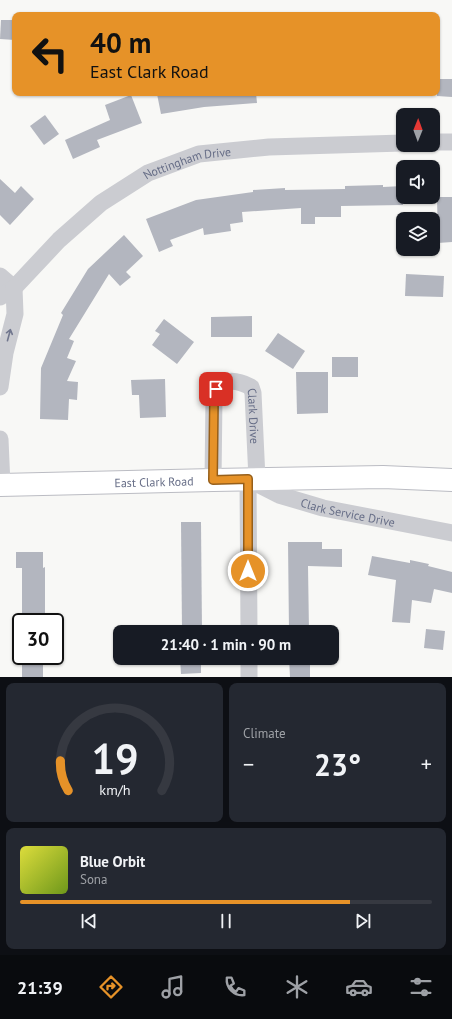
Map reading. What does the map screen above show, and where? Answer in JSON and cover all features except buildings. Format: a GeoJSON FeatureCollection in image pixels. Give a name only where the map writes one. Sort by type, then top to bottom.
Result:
{"type":"FeatureCollection","features":[{"type":"Feature","properties":{"kind":"main road","name":"East Clark Road"},"geometry":{"type":"LineString","coordinates":[[1,485],[383,477],[452,480]]}},
{"type":"Feature","properties":{"kind":"street"},"geometry":{"type":"LineString","coordinates":[[440,142],[452,142]]}},
{"type":"Feature","properties":{"kind":"street","name":"Nottingham Drive"},"geometry":{"type":"LineString","coordinates":[[7,293],[60,240],[101,202],[148,172],[199,154],[269,147],[396,143]]}},
{"type":"Feature","properties":{"kind":"street"},"geometry":{"type":"LineString","coordinates":[[0,276],[15,314],[5,353],[0,387]]}},
{"type":"Feature","properties":{"kind":"street","name":"Clark Drive"},"geometry":{"type":"LineString","coordinates":[[213,480],[214,398],[216,389],[225,382],[239,381],[251,387],[253,393],[252,479]]}},
{"type":"Feature","properties":{"kind":"street"},"geometry":{"type":"LineString","coordinates":[[0,439],[1,485]]}},
{"type":"Feature","properties":{"kind":"street"},"geometry":{"type":"LineString","coordinates":[[249,625],[252,479]]}},
{"type":"Feature","properties":{"kind":"street","name":"Clark Service Drive"},"geometry":{"type":"LineString","coordinates":[[252,479],[279,495],[323,508],[452,533]]}},
{"type":"Feature","properties":{"kind":"street"},"geometry":{"type":"LineString","coordinates":[[249,665],[250,677]]}},
{"type":"Feature","properties":{"kind":"route"},"geometry":{"type":"LineString","coordinates":[[216,389],[214,398],[213,480],[248,479],[248,571]]}}]}
